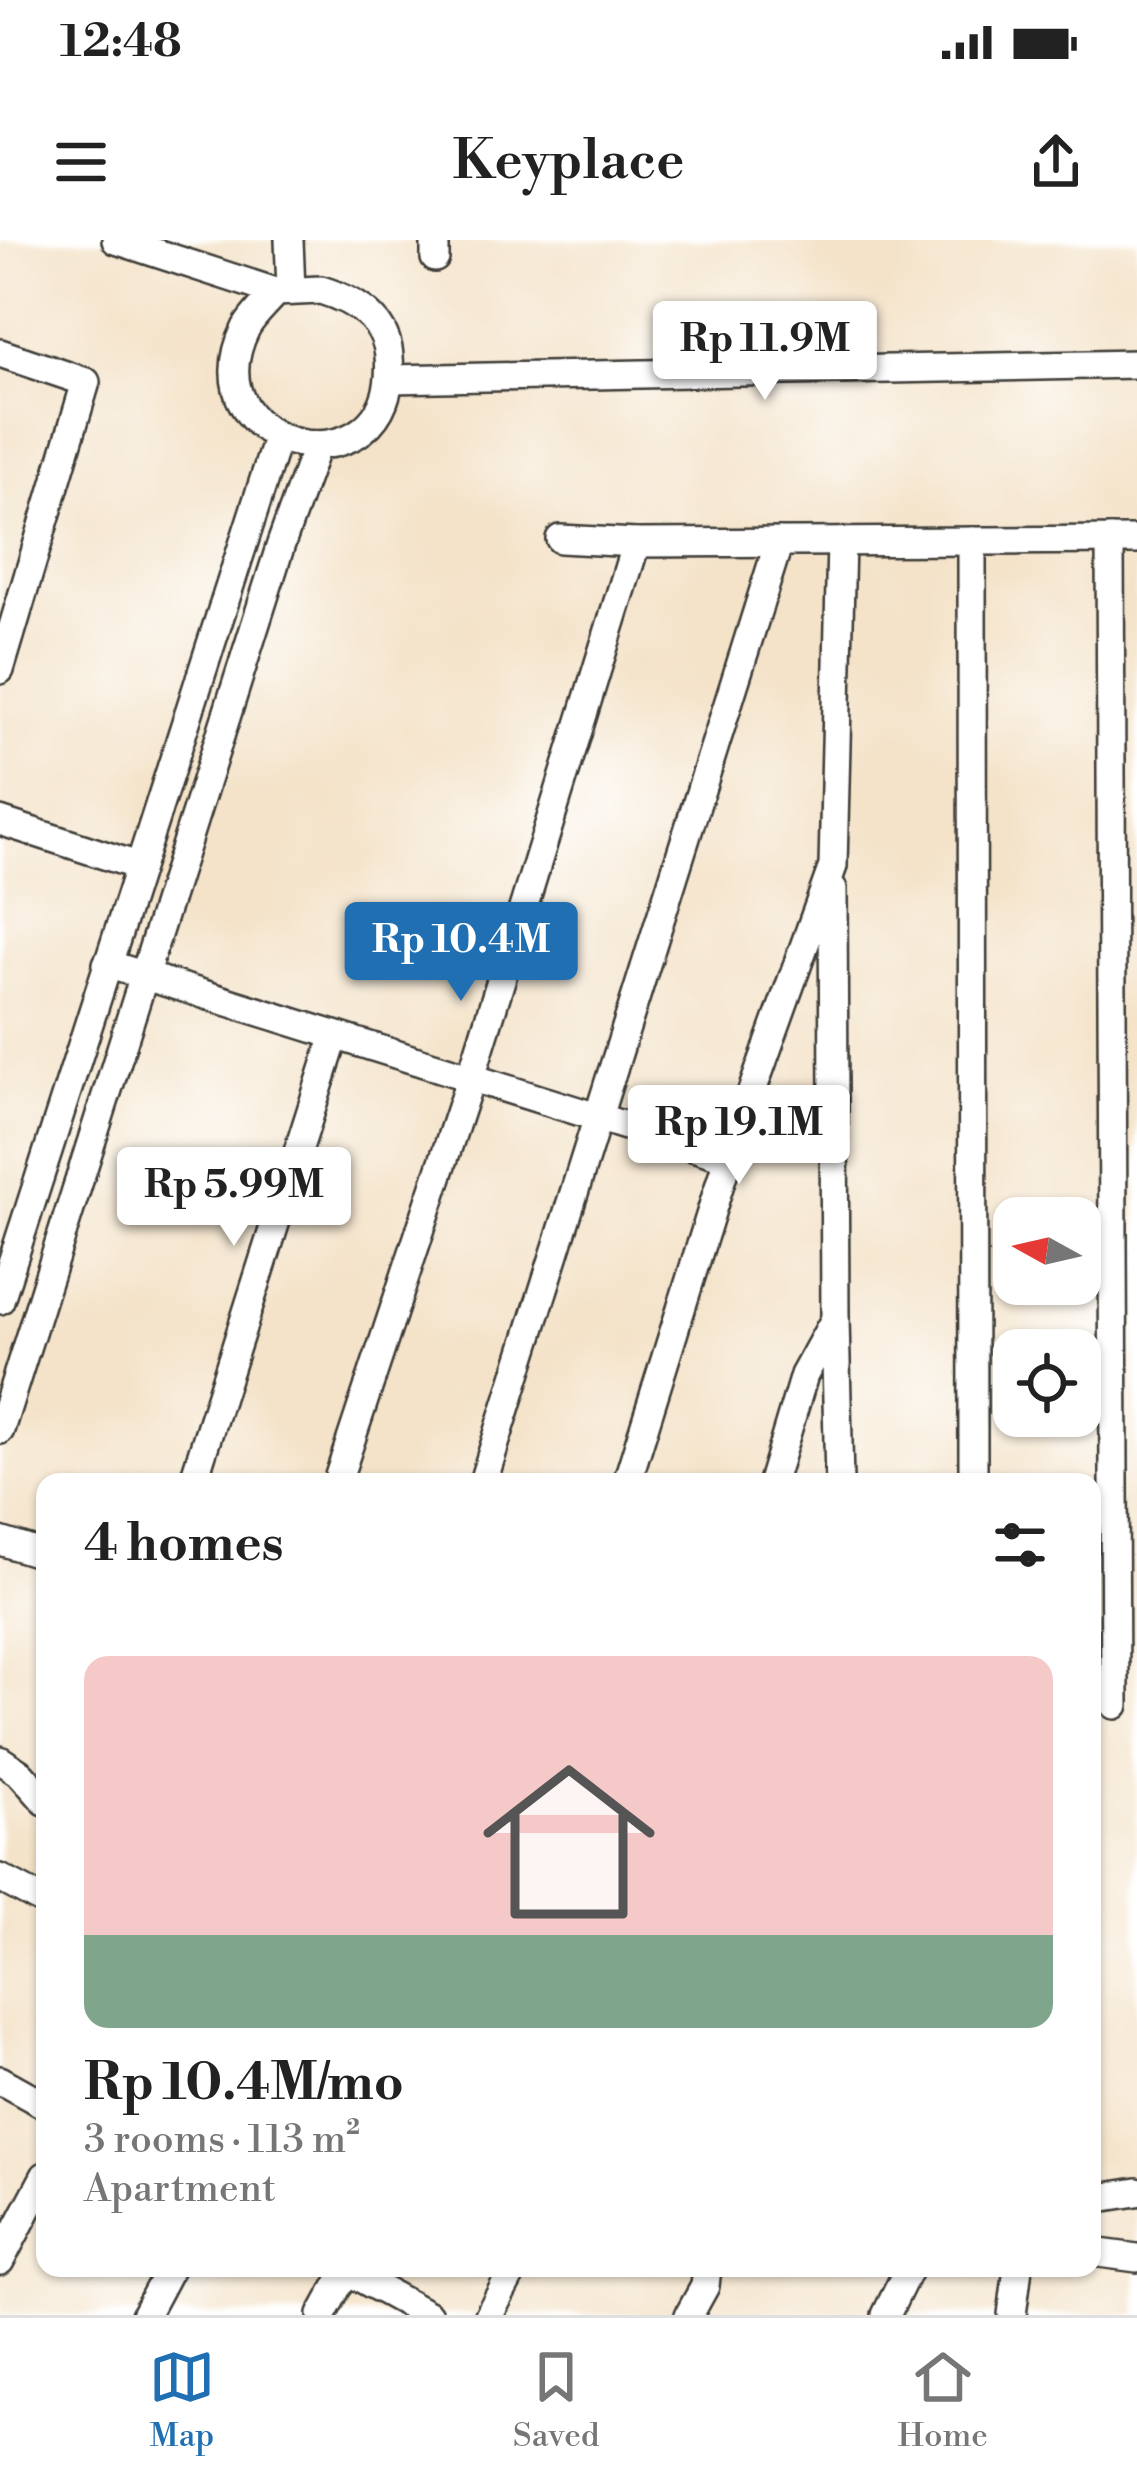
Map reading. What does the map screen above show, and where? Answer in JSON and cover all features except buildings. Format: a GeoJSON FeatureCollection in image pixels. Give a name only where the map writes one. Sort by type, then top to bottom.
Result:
{"type":"FeatureCollection","features":[{"type":"Feature","properties":{"kind":"street"},"geometry":{"type":"LineString","coordinates":[[116,240],[284,291],[321,290],[351,299],[374,319],[389,347],[391,379],[378,413],[351,438],[316,447],[277,439],[246,410],[235,368],[247,327],[284,291],[290,240]]}},
{"type":"Feature","properties":{"kind":"street"},"geometry":{"type":"LineString","coordinates":[[0,353],[86,382],[0,670]]}},
{"type":"Feature","properties":{"kind":"street"},"geometry":{"type":"LineString","coordinates":[[391,379],[1137,364]]}},
{"type":"Feature","properties":{"kind":"street"},"geometry":{"type":"LineString","coordinates":[[0,1300],[277,439]]}},
{"type":"Feature","properties":{"kind":"street"},"geometry":{"type":"LineString","coordinates":[[0,1430],[316,447]]}},
{"type":"Feature","properties":{"kind":"street"},"geometry":{"type":"LineString","coordinates":[[560,538],[636,543],[1124,540],[1115,1702]]}},
{"type":"Feature","properties":{"kind":"street"},"geometry":{"type":"LineString","coordinates":[[972,541],[973,1473]]}},
{"type":"Feature","properties":{"kind":"street"},"geometry":{"type":"LineString","coordinates":[[486,1473],[778,542]]}},
{"type":"Feature","properties":{"kind":"street"},"geometry":{"type":"LineString","coordinates":[[839,1473],[832,866],[841,542]]}},
{"type":"Feature","properties":{"kind":"street"},"geometry":{"type":"LineString","coordinates":[[340,1473],[471,1077],[636,543]]}},
{"type":"Feature","properties":{"kind":"street"},"geometry":{"type":"LineString","coordinates":[[0,821],[139,866]]}},
{"type":"Feature","properties":{"kind":"street"},"geometry":{"type":"LineString","coordinates":[[630,1473],[728,1158],[832,866]]}},
{"type":"Feature","properties":{"kind":"street"},"geometry":{"type":"LineString","coordinates":[[106,964],[728,1158]]}},
{"type":"Feature","properties":{"kind":"street"},"geometry":{"type":"LineString","coordinates":[[197,1473],[335,1035]]}},
{"type":"Feature","properties":{"kind":"street"},"geometry":{"type":"LineString","coordinates":[[775,1473],[804,1375],[836,1319]]}},
{"type":"Feature","properties":{"kind":"street"},"geometry":{"type":"LineString","coordinates":[[0,1541],[36,1552]]}},
{"type":"Feature","properties":{"kind":"street"},"geometry":{"type":"LineString","coordinates":[[0,1760],[36,1791]]}},
{"type":"Feature","properties":{"kind":"street"},"geometry":{"type":"LineString","coordinates":[[0,1878],[36,1897]]}},
{"type":"Feature","properties":{"kind":"street"},"geometry":{"type":"LineString","coordinates":[[0,2080],[36,2100]]}},
{"type":"Feature","properties":{"kind":"street"},"geometry":{"type":"LineString","coordinates":[[1101,2198],[1137,2192]]}},
{"type":"Feature","properties":{"kind":"street"},"geometry":{"type":"LineString","coordinates":[[0,2260],[36,2193]]}},
{"type":"Feature","properties":{"kind":"street"},"geometry":{"type":"LineString","coordinates":[[1101,2253],[1137,2258]]}},
{"type":"Feature","properties":{"kind":"street"},"geometry":{"type":"LineString","coordinates":[[145,2315],[165,2277]]}},
{"type":"Feature","properties":{"kind":"street"},"geometry":{"type":"LineString","coordinates":[[322,2315],[340,2277]]}},
{"type":"Feature","properties":{"kind":"street"},"geometry":{"type":"LineString","coordinates":[[359,2277],[428,2315]]}},
{"type":"Feature","properties":{"kind":"street"},"geometry":{"type":"LineString","coordinates":[[489,2315],[509,2277]]}},
{"type":"Feature","properties":{"kind":"street"},"geometry":{"type":"LineString","coordinates":[[689,2315],[706,2277]]}},
{"type":"Feature","properties":{"kind":"street"},"geometry":{"type":"LineString","coordinates":[[886,2315],[905,2277]]}},
{"type":"Feature","properties":{"kind":"street"},"geometry":{"type":"LineString","coordinates":[[1012,2315],[1017,2277]]}}]}
